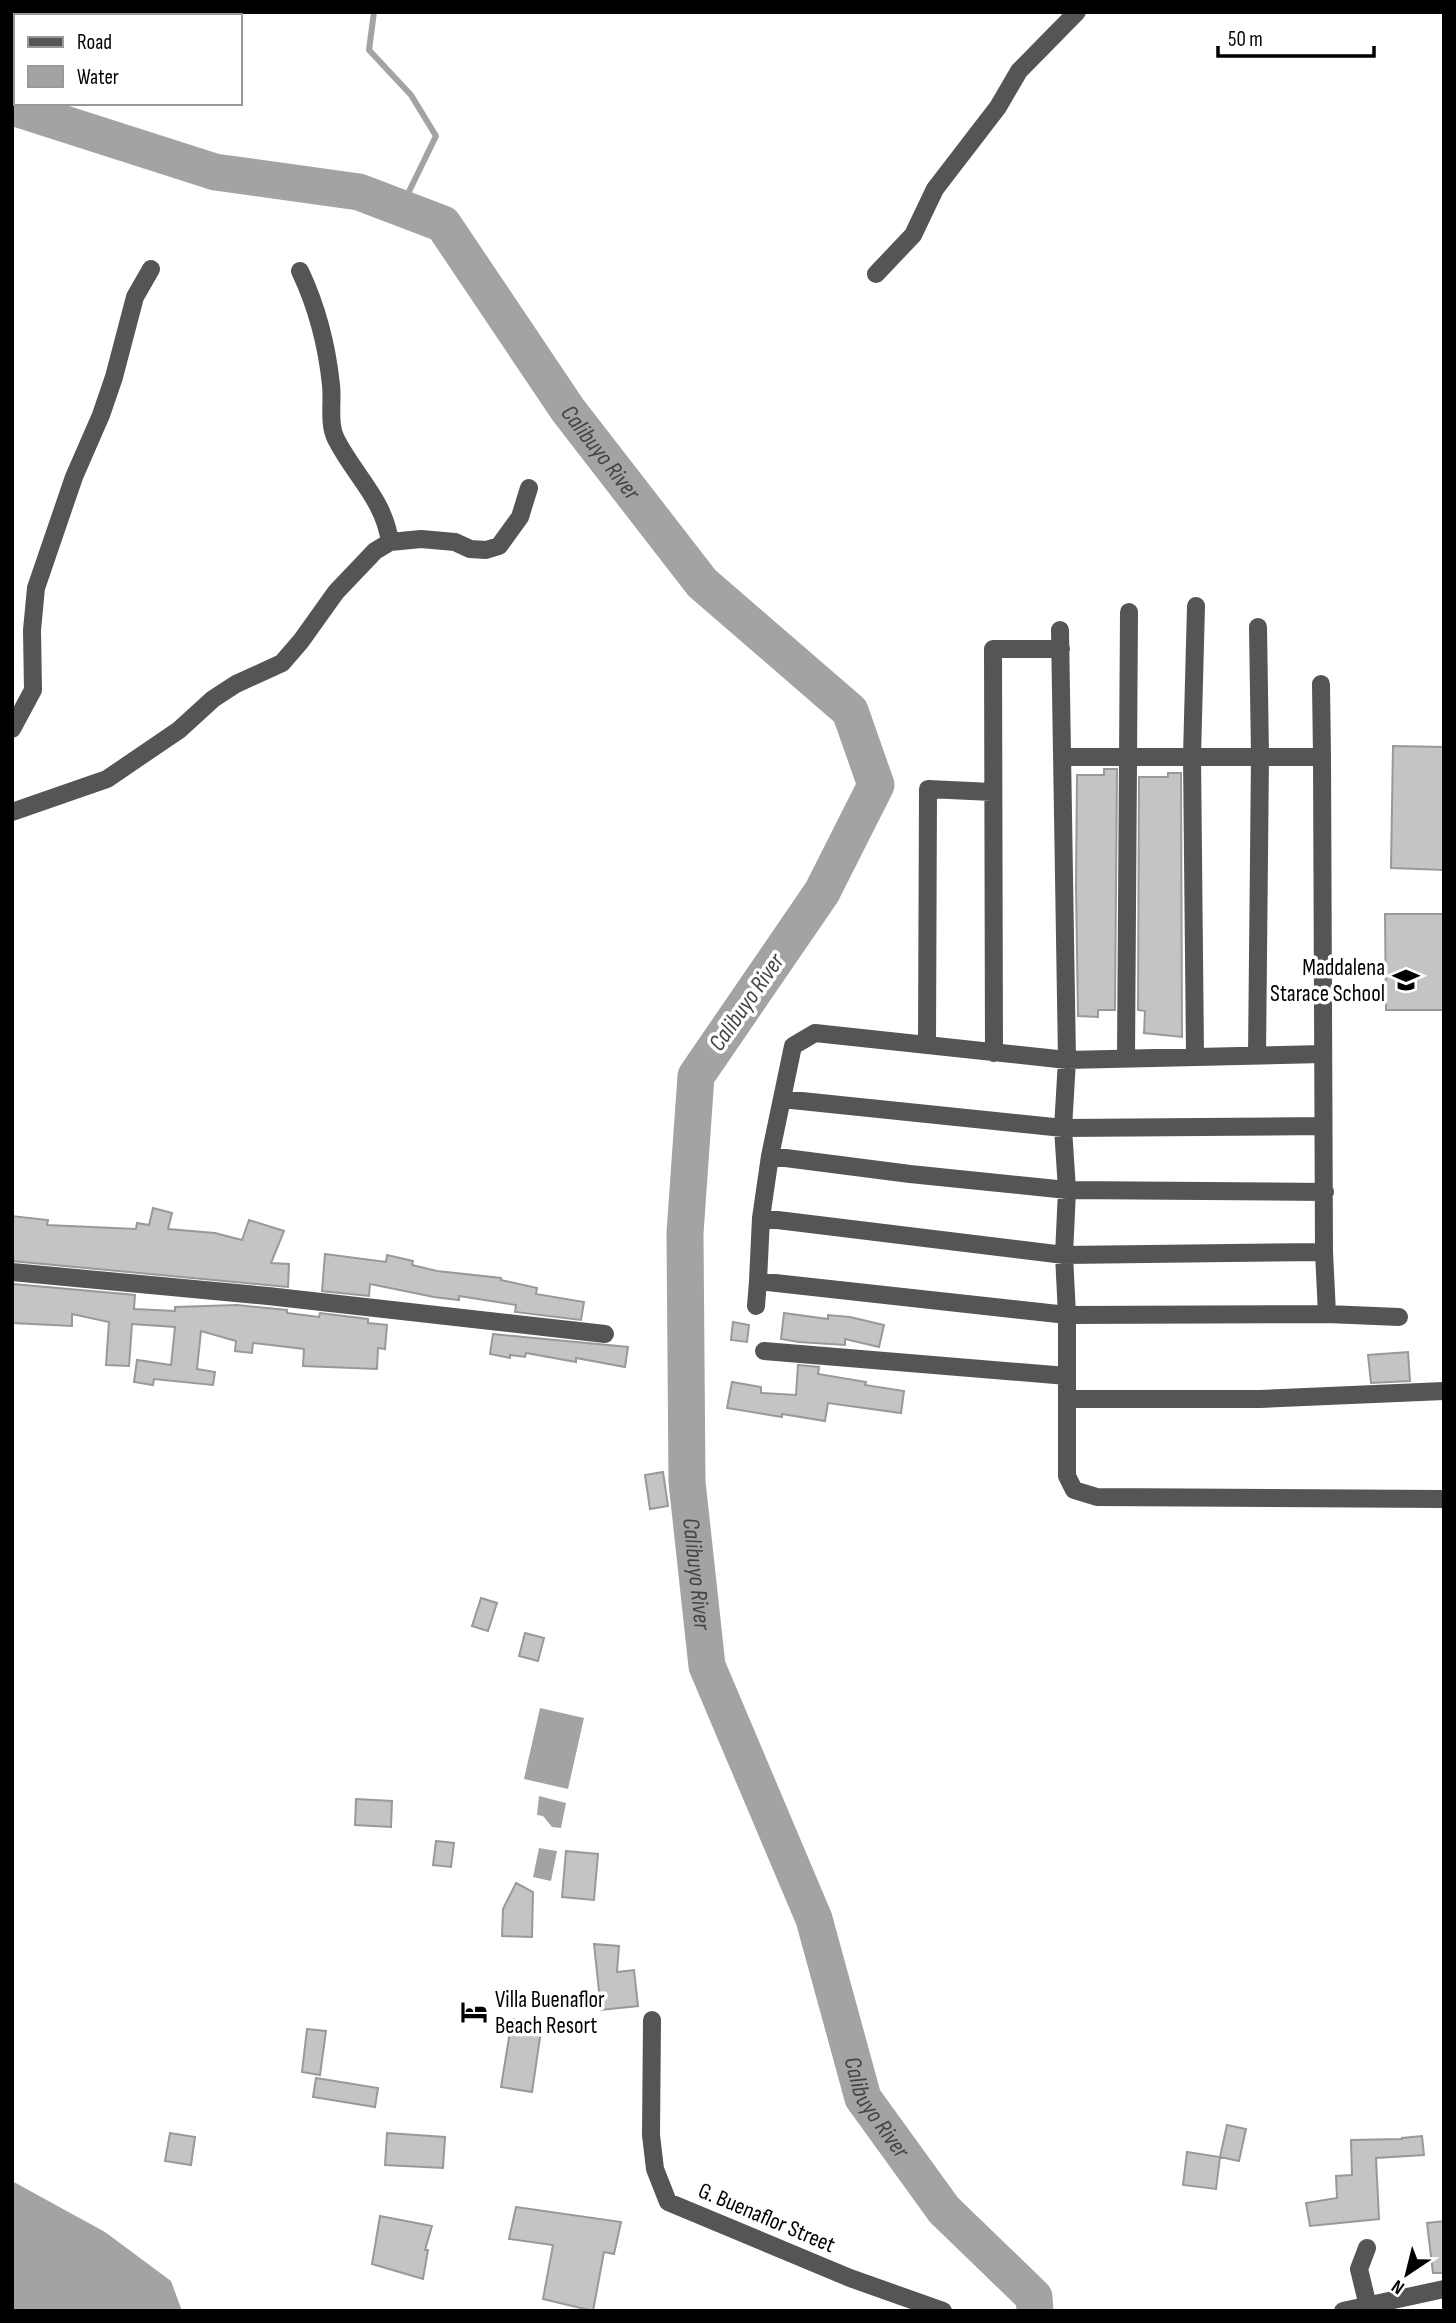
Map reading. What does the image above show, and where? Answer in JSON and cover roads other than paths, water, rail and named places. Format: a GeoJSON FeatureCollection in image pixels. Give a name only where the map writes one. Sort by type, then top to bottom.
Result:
{"type":"FeatureCollection","features":[{"type":"Feature","properties":{"kind":"street"},"geometry":{"type":"LineString","coordinates":[[876,274],[913,235],[935,189],[998,107],[1019,71],[1077,12]]}},
{"type":"Feature","properties":{"kind":"street"},"geometry":{"type":"LineString","coordinates":[[12,729],[33,690],[32,630],[36,588],[74,477],[105,402],[135,298],[151,269]]}},
{"type":"Feature","properties":{"kind":"street"},"geometry":{"type":"LineString","coordinates":[[300,271],[324,338],[335,437],[388,522],[390,542]]}},
{"type":"Feature","properties":{"kind":"street"},"geometry":{"type":"LineString","coordinates":[[12,812],[107,779],[179,730],[213,699],[236,684],[282,663],[336,592],[375,551],[390,542],[421,539],[455,542],[470,549],[486,550],[499,546],[520,517],[529,488]]}},
{"type":"Feature","properties":{"kind":"street"},"geometry":{"type":"LineString","coordinates":[[1195,606],[1192,756],[1195,1055]]}},
{"type":"Feature","properties":{"kind":"street"},"geometry":{"type":"LineString","coordinates":[[1126,1057],[1129,612]]}},
{"type":"Feature","properties":{"kind":"street"},"geometry":{"type":"LineString","coordinates":[[1257,1056],[1260,755],[1258,627]]}},
{"type":"Feature","properties":{"kind":"street"},"geometry":{"type":"LineString","coordinates":[[1060,630],[1067,1060],[1063,1128],[1067,1190],[1064,1255],[1068,1315],[1067,1476],[1074,1490],[1097,1497],[1444,1499]]}},
{"type":"Feature","properties":{"kind":"street"},"geometry":{"type":"LineString","coordinates":[[994,1053],[993,649],[1061,649]]}},
{"type":"Feature","properties":{"kind":"street"},"geometry":{"type":"LineString","coordinates":[[1321,684],[1324,1252],[1327,1314]]}},
{"type":"Feature","properties":{"kind":"street"},"geometry":{"type":"LineString","coordinates":[[1062,757],[1322,757]]}},
{"type":"Feature","properties":{"kind":"street"},"geometry":{"type":"LineString","coordinates":[[927,1044],[928,789],[992,792]]}},
{"type":"Feature","properties":{"kind":"street"},"geometry":{"type":"LineString","coordinates":[[756,1306],[761,1218],[770,1156],[793,1046],[815,1033],[1067,1060],[1323,1054]]}},
{"type":"Feature","properties":{"kind":"street"},"geometry":{"type":"LineString","coordinates":[[782,1099],[1063,1128],[1323,1126]]}},
{"type":"Feature","properties":{"kind":"street"},"geometry":{"type":"LineString","coordinates":[[770,1156],[1067,1190],[1325,1192]]}},
{"type":"Feature","properties":{"kind":"street"},"geometry":{"type":"LineString","coordinates":[[761,1218],[1064,1255],[1324,1252]]}},
{"type":"Feature","properties":{"kind":"street"},"geometry":{"type":"LineString","coordinates":[[12,1272],[268,1296],[605,1334]]}},
{"type":"Feature","properties":{"kind":"street"},"geometry":{"type":"LineString","coordinates":[[758,1281],[1068,1315],[1327,1314],[1399,1317]]}},
{"type":"Feature","properties":{"kind":"street"},"geometry":{"type":"LineString","coordinates":[[764,1351],[1067,1376]]}},
{"type":"Feature","properties":{"kind":"street"},"geometry":{"type":"LineString","coordinates":[[1067,1399],[1260,1399],[1444,1391]]}},
{"type":"Feature","properties":{"kind":"street","name":"G. Buenaflor Street"},"geometry":{"type":"LineString","coordinates":[[652,2020],[652,2135],[655,2169],[668,2202],[850,2278],[943,2311]]}},
{"type":"Feature","properties":{"kind":"street"},"geometry":{"type":"LineString","coordinates":[[1367,2248],[1359,2269],[1358,2309],[1444,2289]]}},
{"type":"Feature","properties":{"kind":"water"},"geometry":{"type":"Polygon","coordinates":[[[540,1708],[584,1718],[568,1789],[524,1779],[540,1708]]]}},
{"type":"Feature","properties":{"kind":"water"},"geometry":{"type":"Polygon","coordinates":[[[539,1796],[566,1803],[561,1828],[552,1827],[543,1816],[537,1815],[539,1796]]]}},
{"type":"Feature","properties":{"kind":"water"},"geometry":{"type":"Polygon","coordinates":[[[539,1848],[557,1851],[551,1881],[533,1877],[539,1848]]]}},
{"type":"Feature","properties":{"kind":"water"},"geometry":{"type":"Polygon","coordinates":[[[12,2181],[105,2232],[171,2281],[182,2311],[12,2311],[12,2181]]]}},
{"type":"Feature","properties":{"kind":"waterway"},"geometry":{"type":"LineString","coordinates":[[374,12],[369,50],[411,95],[436,136],[401,208]]}},
{"type":"Feature","properties":{"kind":"waterway","name":"Calibuyo River"},"geometry":{"type":"LineString","coordinates":[[12,107],[215,172],[359,192],[443,224],[568,410],[702,583],[850,711],[876,785],[822,892],[696,1076],[685,1233],[687,1482],[707,1666],[814,1919],[863,2098],[944,2210],[1034,2297],[1035,2311]]}},
{"type":"Feature","properties":{"kind":"place","name":"Maddalena Starace School"},"geometry":{"type":"Point","coordinates":[1406,980]}},
{"type":"Feature","properties":{"kind":"place","name":"Villa Buenaflor Beach Resort"},"geometry":{"type":"Point","coordinates":[474,2012]}}]}
